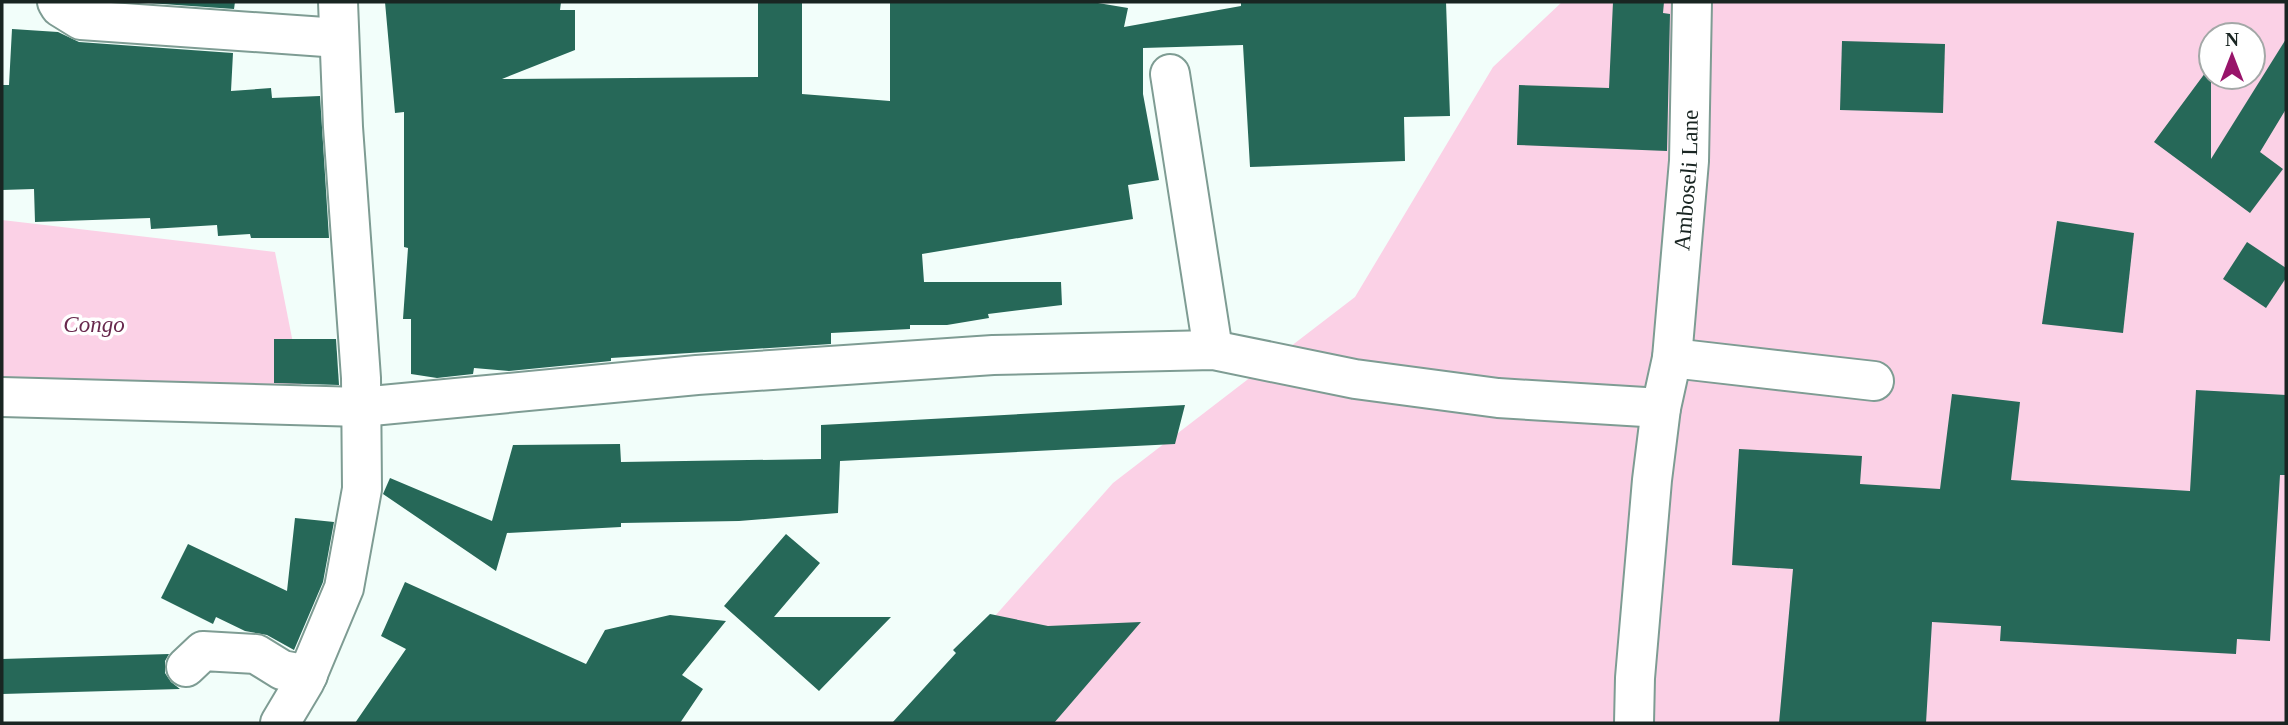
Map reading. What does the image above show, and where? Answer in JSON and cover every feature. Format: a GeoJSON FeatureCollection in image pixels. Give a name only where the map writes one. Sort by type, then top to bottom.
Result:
{"type":"FeatureCollection","features":[{"type":"Feature","properties":{"kind":"street"},"geometry":{"type":"LineString","coordinates":[[57,2],[60,7],[81,20],[339,20],[361,407],[362,489],[344,588],[308,676],[280,723]]}},
{"type":"Feature","properties":{"kind":"street","name":"Amboseli Lane"},"geometry":{"type":"LineString","coordinates":[[1634,723],[1636,665],[1661,408],[1672,358],[1689,161],[1692,2]]}},
{"type":"Feature","properties":{"kind":"street"},"geometry":{"type":"LineString","coordinates":[[1170,74],[1213,350]]}},
{"type":"Feature","properties":{"kind":"street"},"geometry":{"type":"LineString","coordinates":[[2,397],[361,407],[697,374],[939,358],[1213,350],[1355,379],[1498,398],[1661,408]]}},
{"type":"Feature","properties":{"kind":"street"},"geometry":{"type":"LineString","coordinates":[[1672,358],[1874,381]]}},
{"type":"Feature","properties":{"kind":"street"},"geometry":{"type":"LineString","coordinates":[[186,667],[203,651],[256,654],[282,670],[308,676]]}},
{"type":"Feature","properties":{"kind":"green space"},"geometry":{"type":"Polygon","coordinates":[[[1562,2],[2286,2],[2286,723],[900,723],[1113,483],[1355,297],[1493,67],[1562,2]]]}},
{"type":"Feature","properties":{"kind":"green space","name":"Congo"},"geometry":{"type":"Polygon","coordinates":[[[2,220],[275,252],[307,414],[2,416],[2,220]]]}},
{"type":"Feature","properties":{"kind":"building"},"geometry":{"type":"Polygon","coordinates":[[[134,2],[235,2],[234,9],[134,2]]]}},
{"type":"Feature","properties":{"kind":"building"},"geometry":{"type":"Polygon","coordinates":[[[385,2],[561,2],[560,10],[575,10],[575,50],[502,79],[758,77],[758,2],[802,2],[802,94],[890,101],[890,2],[1092,2],[1128,8],[1124,27],[1241,6],[1241,2],[1446,2],[1450,116],[1404,117],[1405,161],[1250,167],[1243,45],[1143,48],[1143,94],[1159,180],[1128,185],[1133,219],[922,254],[924,282],[1061,282],[1062,305],[988,314],[989,318],[947,325],[910,325],[910,329],[831,333],[831,344],[611,358],[611,361],[509,371],[474,368],[473,374],[437,378],[411,374],[411,319],[403,319],[408,248],[404,247],[404,112],[395,113],[385,2]]]}},
{"type":"Feature","properties":{"kind":"building"},"geometry":{"type":"Polygon","coordinates":[[[1613,2],[1664,2],[1663,13],[1670,14],[1667,151],[1517,145],[1519,85],[1609,88],[1613,2]]]}},
{"type":"Feature","properties":{"kind":"building"},"geometry":{"type":"Polygon","coordinates":[[[12,29],[58,32],[79,42],[233,53],[231,91],[271,88],[272,98],[320,96],[329,238],[251,238],[250,234],[218,236],[217,225],[151,229],[150,218],[35,222],[34,189],[2,190],[2,85],[9,85],[12,29]]]}},
{"type":"Feature","properties":{"kind":"building"},"geometry":{"type":"Polygon","coordinates":[[[2286,39],[2286,109],[2260,152],[2283,169],[2250,213],[2154,142],[2197,84],[2197,91],[2211,91],[2211,159],[2254,91],[2267,91],[2267,69],[2286,39]]]}},
{"type":"Feature","properties":{"kind":"building"},"geometry":{"type":"Polygon","coordinates":[[[1842,41],[1945,44],[1943,113],[1840,110],[1842,41]]]}},
{"type":"Feature","properties":{"kind":"building"},"geometry":{"type":"Polygon","coordinates":[[[2057,221],[2134,233],[2123,333],[2042,324],[2057,221]]]}},
{"type":"Feature","properties":{"kind":"building"},"geometry":{"type":"Polygon","coordinates":[[[2247,242],[2286,268],[2286,278],[2266,308],[2223,279],[2247,242]]]}},
{"type":"Feature","properties":{"kind":"building"},"geometry":{"type":"Polygon","coordinates":[[[274,339],[336,339],[339,385],[274,383],[274,339]]]}},
{"type":"Feature","properties":{"kind":"building"},"geometry":{"type":"Polygon","coordinates":[[[2196,390],[2286,395],[2286,475],[2280,475],[2270,641],[2237,639],[2236,654],[2000,641],[2001,626],[1932,622],[1926,723],[1779,723],[1793,569],[1732,565],[1739,449],[1862,456],[1860,484],[1940,489],[1952,394],[2020,402],[2011,480],[2190,491],[2196,390]]]}},
{"type":"Feature","properties":{"kind":"building"},"geometry":{"type":"Polygon","coordinates":[[[1185,405],[1175,444],[840,461],[838,513],[739,521],[621,523],[621,527],[507,533],[496,571],[383,494],[390,478],[492,521],[513,445],[620,444],[621,462],[821,459],[821,425],[1185,405]]]}},
{"type":"Feature","properties":{"kind":"building"},"geometry":{"type":"Polygon","coordinates":[[[295,518],[334,522],[323,582],[294,650],[267,635],[245,631],[216,617],[213,624],[161,598],[188,544],[287,591],[295,518]]]}},
{"type":"Feature","properties":{"kind":"building"},"geometry":{"type":"Polygon","coordinates":[[[786,534],[820,563],[774,617],[891,617],[819,691],[724,606],[786,534]]]}},
{"type":"Feature","properties":{"kind":"building"},"geometry":{"type":"Polygon","coordinates":[[[405,582],[586,664],[605,630],[670,615],[726,621],[682,675],[703,689],[680,723],[355,723],[406,649],[381,636],[405,582]]]}},
{"type":"Feature","properties":{"kind":"building"},"geometry":{"type":"Polygon","coordinates":[[[990,614],[1048,626],[1141,622],[1054,723],[892,723],[956,653],[953,650],[990,614]]]}},
{"type":"Feature","properties":{"kind":"building"},"geometry":{"type":"Polygon","coordinates":[[[169,654],[165,661],[165,673],[180,689],[2,694],[2,659],[169,654]]]}}]}
